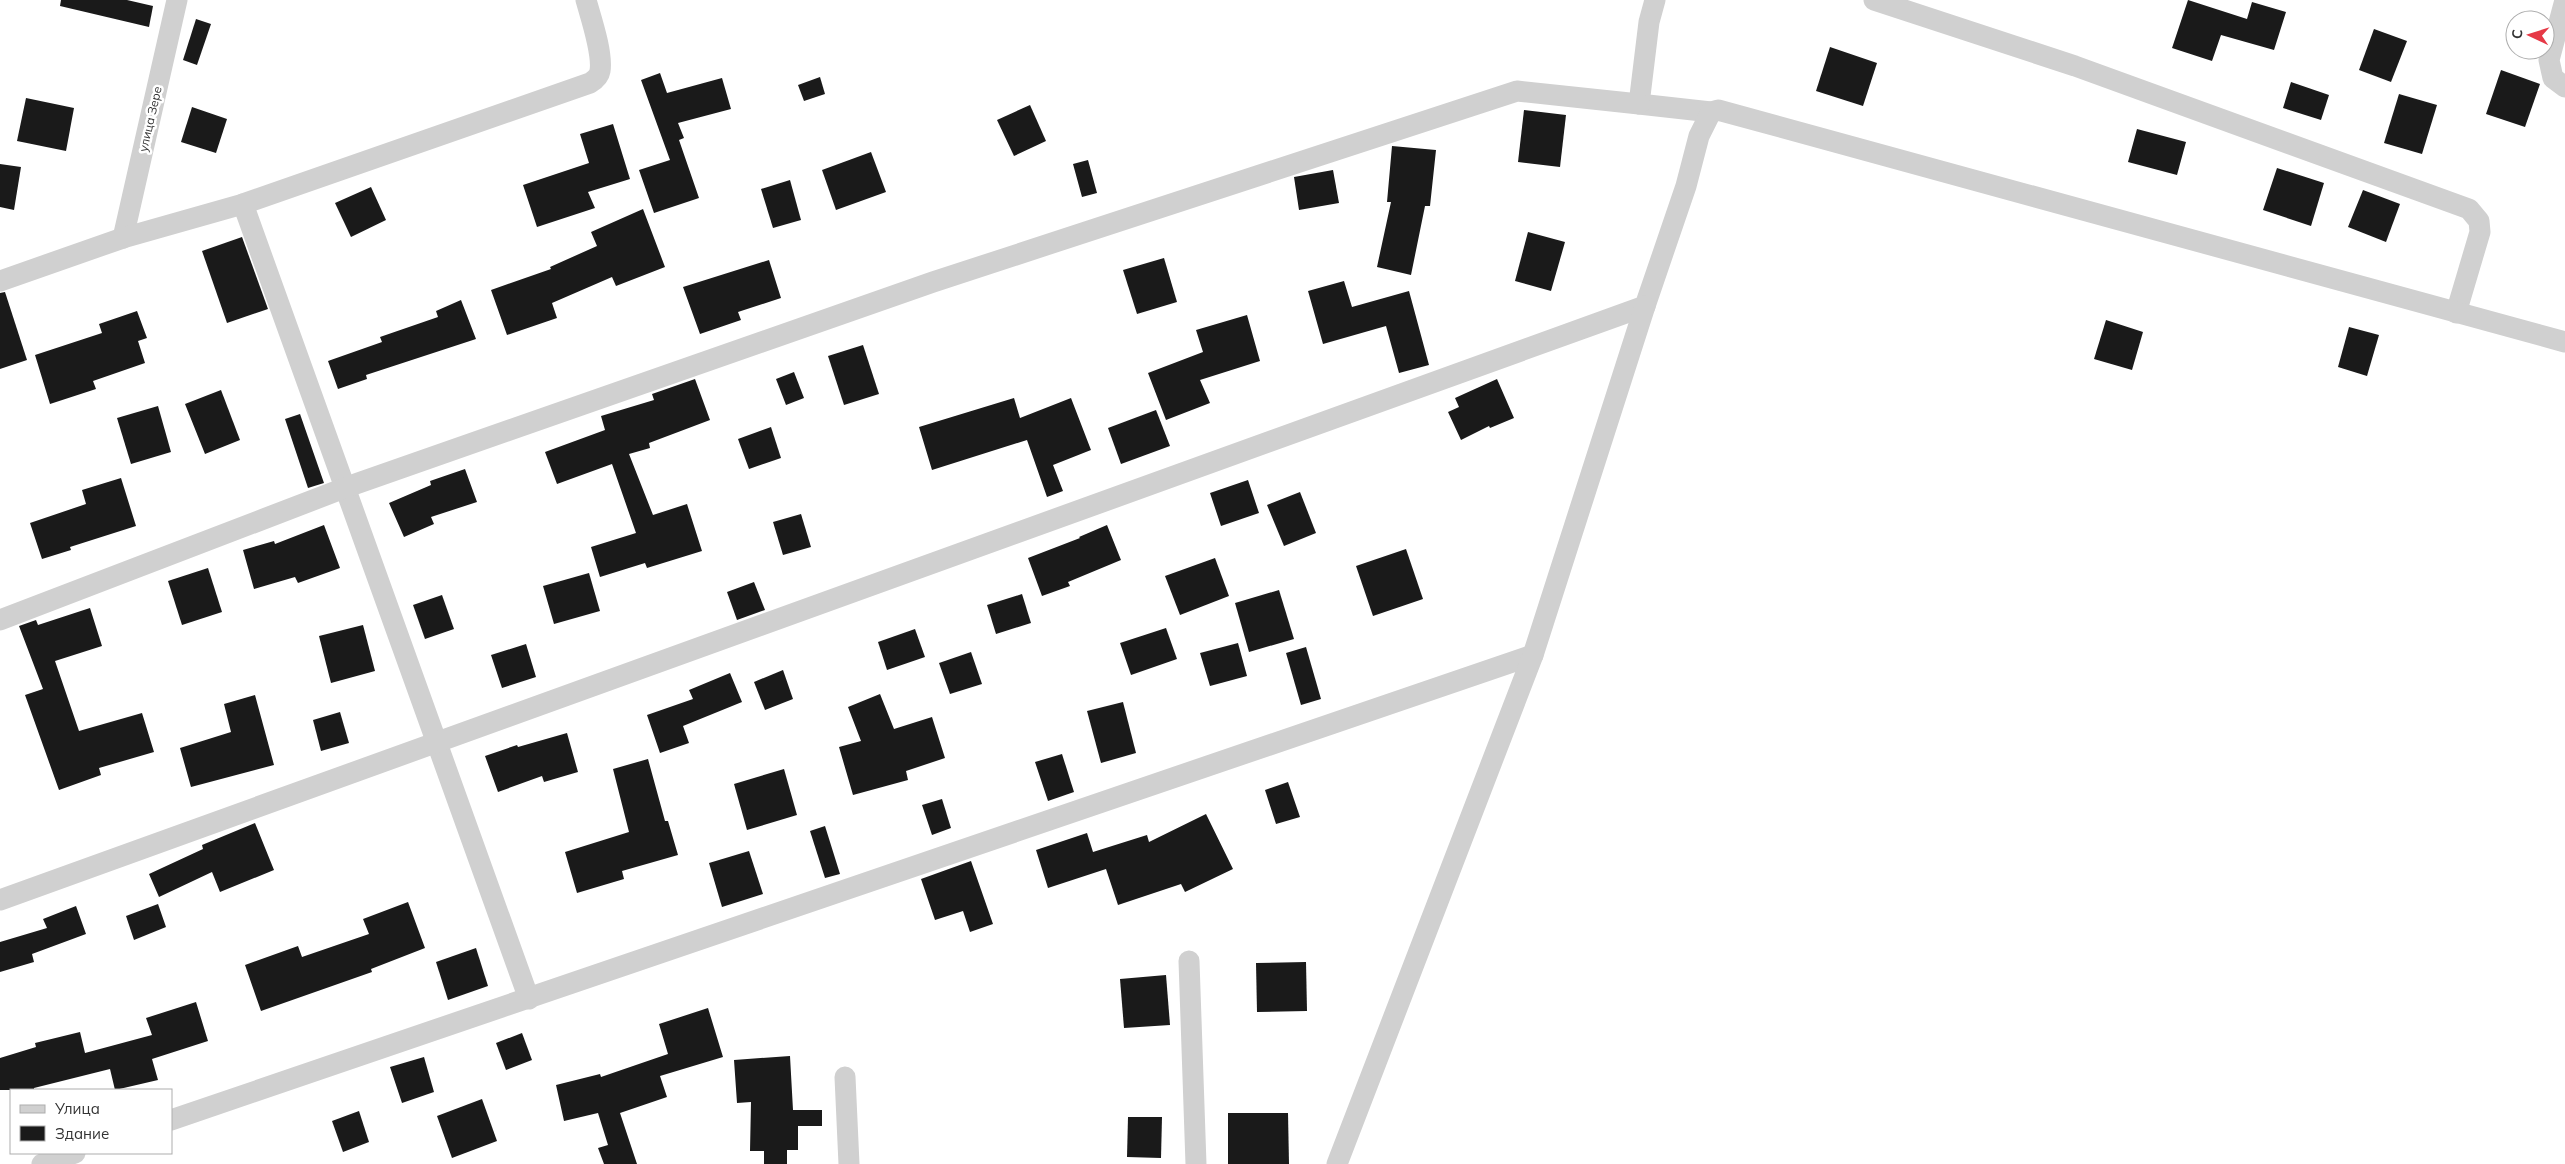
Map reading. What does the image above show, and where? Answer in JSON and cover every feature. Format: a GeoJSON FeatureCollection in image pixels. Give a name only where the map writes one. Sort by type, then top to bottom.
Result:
{"type":"FeatureCollection","features":[{"type":"Feature","properties":{"kind":"street","name":"улица Зере"},"geometry":{"type":"LineString","coordinates":[[123,238],[177,0]]}},
{"type":"Feature","properties":{"kind":"street"},"geometry":{"type":"LineString","coordinates":[[0,281],[123,238],[243,204],[596,80],[600,73],[600,61],[586,0]]}},
{"type":"Feature","properties":{"kind":"street"},"geometry":{"type":"LineString","coordinates":[[1639,104],[1649,22],[1655,0]]}},
{"type":"Feature","properties":{"kind":"street"},"geometry":{"type":"LineString","coordinates":[[1874,0],[2075,66],[2469,209],[2480,221],[2480,232],[2456,313]]}},
{"type":"Feature","properties":{"kind":"street"},"geometry":{"type":"LineString","coordinates":[[2564,0],[2549,60],[2553,78],[2565,87]]}},
{"type":"Feature","properties":{"kind":"street"},"geometry":{"type":"LineString","coordinates":[[0,620],[347,488],[933,282],[1517,91],[1711,112],[1718,110],[2565,342]]}},
{"type":"Feature","properties":{"kind":"street"},"geometry":{"type":"LineString","coordinates":[[1337,1164],[1533,656],[1645,306],[1686,186],[1699,136],[1711,112]]}},
{"type":"Feature","properties":{"kind":"street"},"geometry":{"type":"LineString","coordinates":[[243,204],[347,488],[529,999]]}},
{"type":"Feature","properties":{"kind":"street"},"geometry":{"type":"LineString","coordinates":[[0,900],[1645,306]]}},
{"type":"Feature","properties":{"kind":"street"},"geometry":{"type":"LineString","coordinates":[[172,1120],[1533,656]]}},
{"type":"Feature","properties":{"kind":"street"},"geometry":{"type":"LineString","coordinates":[[1190,961],[1196,1164]]}},
{"type":"Feature","properties":{"kind":"street"},"geometry":{"type":"LineString","coordinates":[[845,1077],[849,1164]]}},
{"type":"Feature","properties":{"kind":"street"},"geometry":{"type":"LineString","coordinates":[[42,1164],[72,1154]]}},
{"type":"Feature","properties":{"kind":"building"},"geometry":{"type":"Polygon","coordinates":[[[61,0],[127,0],[153,6],[149,27],[60,6],[61,0]]]}},
{"type":"Feature","properties":{"kind":"building"},"geometry":{"type":"Polygon","coordinates":[[[2188,0],[2247,19],[2252,2],[2286,12],[2274,50],[2221,35],[2212,61],[2172,48],[2188,0]]]}},
{"type":"Feature","properties":{"kind":"building"},"geometry":{"type":"Polygon","coordinates":[[[196,19],[211,24],[197,65],[183,60],[196,19]]]}},
{"type":"Feature","properties":{"kind":"building"},"geometry":{"type":"Polygon","coordinates":[[[2374,29],[2407,41],[2391,82],[2359,70],[2374,29]]]}},
{"type":"Feature","properties":{"kind":"building"},"geometry":{"type":"Polygon","coordinates":[[[1830,47],[1877,63],[1863,106],[1816,91],[1830,47]]]}},
{"type":"Feature","properties":{"kind":"building"},"geometry":{"type":"Polygon","coordinates":[[[2501,70],[2540,84],[2525,127],[2486,114],[2501,70]]]}},
{"type":"Feature","properties":{"kind":"building"},"geometry":{"type":"Polygon","coordinates":[[[660,73],[667,93],[722,78],[731,109],[678,123],[684,138],[679,140],[699,198],[654,213],[639,170],[670,160],[641,80],[660,73]]]}},
{"type":"Feature","properties":{"kind":"building"},"geometry":{"type":"Polygon","coordinates":[[[820,77],[825,94],[804,101],[798,85],[820,77]]]}},
{"type":"Feature","properties":{"kind":"building"},"geometry":{"type":"Polygon","coordinates":[[[2291,82],[2329,95],[2321,120],[2283,108],[2291,82]]]}},
{"type":"Feature","properties":{"kind":"building"},"geometry":{"type":"Polygon","coordinates":[[[2399,94],[2437,105],[2422,154],[2384,143],[2399,94]]]}},
{"type":"Feature","properties":{"kind":"building"},"geometry":{"type":"Polygon","coordinates":[[[26,98],[74,108],[66,151],[17,141],[26,98]]]}},
{"type":"Feature","properties":{"kind":"building"},"geometry":{"type":"Polygon","coordinates":[[[1030,105],[1046,141],[1014,156],[997,120],[1030,105]]]}},
{"type":"Feature","properties":{"kind":"building"},"geometry":{"type":"Polygon","coordinates":[[[192,107],[227,119],[216,153],[181,142],[192,107]]]}},
{"type":"Feature","properties":{"kind":"building"},"geometry":{"type":"Polygon","coordinates":[[[1524,110],[1566,115],[1560,167],[1518,162],[1524,110]]]}},
{"type":"Feature","properties":{"kind":"building"},"geometry":{"type":"Polygon","coordinates":[[[613,124],[630,179],[588,192],[595,208],[537,227],[523,185],[589,163],[580,134],[613,124]]]}},
{"type":"Feature","properties":{"kind":"building"},"geometry":{"type":"Polygon","coordinates":[[[2137,129],[2186,142],[2177,175],[2128,162],[2137,129]]]}},
{"type":"Feature","properties":{"kind":"building"},"geometry":{"type":"Polygon","coordinates":[[[1392,146],[1436,150],[1430,206],[1425,206],[1411,275],[1377,267],[1391,202],[1387,202],[1392,146]]]}},
{"type":"Feature","properties":{"kind":"building"},"geometry":{"type":"Polygon","coordinates":[[[871,152],[886,192],[836,210],[822,170],[871,152]]]}},
{"type":"Feature","properties":{"kind":"building"},"geometry":{"type":"Polygon","coordinates":[[[1088,160],[1097,193],[1082,197],[1073,164],[1088,160]]]}},
{"type":"Feature","properties":{"kind":"building"},"geometry":{"type":"Polygon","coordinates":[[[0,164],[21,167],[14,210],[0,207],[0,164]]]}},
{"type":"Feature","properties":{"kind":"building"},"geometry":{"type":"Polygon","coordinates":[[[2277,168],[2324,183],[2311,226],[2263,210],[2277,168]]]}},
{"type":"Feature","properties":{"kind":"building"},"geometry":{"type":"Polygon","coordinates":[[[1333,170],[1339,203],[1299,210],[1294,177],[1333,170]]]}},
{"type":"Feature","properties":{"kind":"building"},"geometry":{"type":"Polygon","coordinates":[[[790,180],[801,220],[773,228],[761,189],[790,180]]]}},
{"type":"Feature","properties":{"kind":"building"},"geometry":{"type":"Polygon","coordinates":[[[371,187],[386,220],[351,237],[335,203],[371,187]]]}},
{"type":"Feature","properties":{"kind":"building"},"geometry":{"type":"Polygon","coordinates":[[[2363,190],[2400,204],[2386,242],[2348,227],[2363,190]]]}},
{"type":"Feature","properties":{"kind":"building"},"geometry":{"type":"Polygon","coordinates":[[[643,209],[665,267],[616,286],[612,277],[552,303],[557,318],[507,335],[491,290],[551,269],[550,267],[597,246],[591,232],[643,209]]]}},
{"type":"Feature","properties":{"kind":"building"},"geometry":{"type":"Polygon","coordinates":[[[1528,232],[1565,242],[1551,291],[1515,281],[1528,232]]]}},
{"type":"Feature","properties":{"kind":"building"},"geometry":{"type":"Polygon","coordinates":[[[242,237],[268,309],[227,323],[202,251],[242,237]]]}},
{"type":"Feature","properties":{"kind":"building"},"geometry":{"type":"Polygon","coordinates":[[[1164,258],[1177,302],[1137,314],[1123,270],[1164,258]]]}},
{"type":"Feature","properties":{"kind":"building"},"geometry":{"type":"Polygon","coordinates":[[[769,260],[781,298],[738,312],[741,320],[700,334],[683,287],[769,260]]]}},
{"type":"Feature","properties":{"kind":"building"},"geometry":{"type":"Polygon","coordinates":[[[1344,281],[1352,307],[1409,291],[1429,365],[1399,373],[1386,326],[1323,344],[1308,291],[1344,281]]]}},
{"type":"Feature","properties":{"kind":"building"},"geometry":{"type":"Polygon","coordinates":[[[5,292],[27,360],[0,369],[0,293],[5,292]]]}},
{"type":"Feature","properties":{"kind":"building"},"geometry":{"type":"Polygon","coordinates":[[[461,300],[476,339],[366,375],[367,379],[338,389],[328,361],[382,342],[380,337],[438,317],[436,311],[461,300]]]}},
{"type":"Feature","properties":{"kind":"building"},"geometry":{"type":"Polygon","coordinates":[[[137,311],[147,338],[138,341],[145,363],[93,381],[96,389],[50,404],[35,355],[102,333],[99,324],[137,311]]]}},
{"type":"Feature","properties":{"kind":"building"},"geometry":{"type":"Polygon","coordinates":[[[1247,315],[1260,361],[1200,380],[1210,403],[1166,420],[1148,373],[1203,352],[1196,330],[1247,315]]]}},
{"type":"Feature","properties":{"kind":"building"},"geometry":{"type":"Polygon","coordinates":[[[2106,320],[2143,332],[2132,370],[2094,359],[2106,320]]]}},
{"type":"Feature","properties":{"kind":"building"},"geometry":{"type":"Polygon","coordinates":[[[2349,327],[2379,335],[2367,376],[2338,367],[2349,327]]]}},
{"type":"Feature","properties":{"kind":"building"},"geometry":{"type":"Polygon","coordinates":[[[863,345],[879,394],[844,405],[828,356],[863,345]]]}},
{"type":"Feature","properties":{"kind":"building"},"geometry":{"type":"Polygon","coordinates":[[[794,372],[804,398],[786,405],[776,379],[794,372]]]}},
{"type":"Feature","properties":{"kind":"building"},"geometry":{"type":"Polygon","coordinates":[[[695,379],[710,420],[649,443],[650,448],[629,454],[653,515],[687,504],[702,551],[647,568],[645,563],[600,577],[591,547],[636,533],[612,464],[557,484],[545,452],[605,430],[601,416],[654,400],[652,394],[695,379]]]}},
{"type":"Feature","properties":{"kind":"building"},"geometry":{"type":"Polygon","coordinates":[[[1497,379],[1514,418],[1490,428],[1489,426],[1461,440],[1448,412],[1459,407],[1455,398],[1497,379]]]}},
{"type":"Feature","properties":{"kind":"building"},"geometry":{"type":"Polygon","coordinates":[[[221,390],[240,440],[205,454],[185,404],[221,390]]]}},
{"type":"Feature","properties":{"kind":"building"},"geometry":{"type":"Polygon","coordinates":[[[1014,398],[1020,418],[1071,398],[1091,450],[1053,465],[1063,491],[1047,497],[1027,440],[932,470],[919,427],[1014,398]]]}},
{"type":"Feature","properties":{"kind":"building"},"geometry":{"type":"Polygon","coordinates":[[[158,406],[171,452],[131,464],[117,418],[158,406]]]}},
{"type":"Feature","properties":{"kind":"building"},"geometry":{"type":"Polygon","coordinates":[[[1156,410],[1170,446],[1121,464],[1108,428],[1156,410]]]}},
{"type":"Feature","properties":{"kind":"building"},"geometry":{"type":"Polygon","coordinates":[[[300,414],[324,483],[308,488],[285,419],[300,414]]]}},
{"type":"Feature","properties":{"kind":"building"},"geometry":{"type":"Polygon","coordinates":[[[771,427],[781,458],[749,469],[738,439],[771,427]]]}},
{"type":"Feature","properties":{"kind":"building"},"geometry":{"type":"Polygon","coordinates":[[[465,469],[477,502],[431,517],[434,524],[404,537],[389,503],[431,485],[430,481],[465,469]]]}},
{"type":"Feature","properties":{"kind":"building"},"geometry":{"type":"Polygon","coordinates":[[[121,478],[136,526],[70,547],[71,550],[42,559],[30,523],[86,504],[82,490],[121,478]]]}},
{"type":"Feature","properties":{"kind":"building"},"geometry":{"type":"Polygon","coordinates":[[[1248,480],[1259,513],[1221,526],[1210,493],[1248,480]]]}},
{"type":"Feature","properties":{"kind":"building"},"geometry":{"type":"Polygon","coordinates":[[[1300,492],[1316,533],[1284,546],[1267,505],[1300,492]]]}},
{"type":"Feature","properties":{"kind":"building"},"geometry":{"type":"Polygon","coordinates":[[[801,514],[811,547],[783,555],[773,522],[801,514]]]}},
{"type":"Feature","properties":{"kind":"building"},"geometry":{"type":"Polygon","coordinates":[[[324,525],[340,568],[298,583],[295,577],[254,589],[243,550],[274,541],[275,544],[324,525]]]}},
{"type":"Feature","properties":{"kind":"building"},"geometry":{"type":"Polygon","coordinates":[[[1107,525],[1121,560],[1068,582],[1070,586],[1042,596],[1028,558],[1080,538],[1107,525]]]}},
{"type":"Feature","properties":{"kind":"building"},"geometry":{"type":"Polygon","coordinates":[[[1406,549],[1423,599],[1373,616],[1356,566],[1406,549]]]}},
{"type":"Feature","properties":{"kind":"building"},"geometry":{"type":"Polygon","coordinates":[[[1215,558],[1229,596],[1180,615],[1165,576],[1215,558]]]}},
{"type":"Feature","properties":{"kind":"building"},"geometry":{"type":"Polygon","coordinates":[[[208,568],[222,612],[182,625],[168,581],[208,568]]]}},
{"type":"Feature","properties":{"kind":"building"},"geometry":{"type":"Polygon","coordinates":[[[589,573],[600,611],[554,624],[543,586],[589,573]]]}},
{"type":"Feature","properties":{"kind":"building"},"geometry":{"type":"Polygon","coordinates":[[[754,582],[765,610],[737,620],[727,592],[754,582]]]}},
{"type":"Feature","properties":{"kind":"building"},"geometry":{"type":"Polygon","coordinates":[[[1279,590],[1294,639],[1249,652],[1235,603],[1279,590]]]}},
{"type":"Feature","properties":{"kind":"building"},"geometry":{"type":"Polygon","coordinates":[[[1022,594],[1031,623],[996,634],[987,605],[1022,594]]]}},
{"type":"Feature","properties":{"kind":"building"},"geometry":{"type":"Polygon","coordinates":[[[442,595],[454,629],[425,639],[413,605],[442,595]]]}},
{"type":"Feature","properties":{"kind":"building"},"geometry":{"type":"Polygon","coordinates":[[[90,608],[102,646],[55,661],[79,731],[142,713],[154,752],[99,768],[101,775],[59,790],[25,695],[43,689],[19,626],[36,620],[38,625],[90,608]]]}},
{"type":"Feature","properties":{"kind":"building"},"geometry":{"type":"Polygon","coordinates":[[[363,625],[375,671],[331,683],[319,636],[363,625]]]}},
{"type":"Feature","properties":{"kind":"building"},"geometry":{"type":"Polygon","coordinates":[[[1166,628],[1177,659],[1131,675],[1120,643],[1166,628]]]}},
{"type":"Feature","properties":{"kind":"building"},"geometry":{"type":"Polygon","coordinates":[[[915,629],[925,657],[887,670],[878,642],[915,629]]]}},
{"type":"Feature","properties":{"kind":"building"},"geometry":{"type":"Polygon","coordinates":[[[1238,643],[1247,676],[1210,686],[1200,653],[1238,643]]]}},
{"type":"Feature","properties":{"kind":"building"},"geometry":{"type":"Polygon","coordinates":[[[526,644],[536,677],[502,688],[491,655],[526,644]]]}},
{"type":"Feature","properties":{"kind":"building"},"geometry":{"type":"Polygon","coordinates":[[[1306,647],[1321,699],[1301,705],[1286,653],[1306,647]]]}},
{"type":"Feature","properties":{"kind":"building"},"geometry":{"type":"Polygon","coordinates":[[[971,652],[982,684],[950,694],[939,663],[971,652]]]}},
{"type":"Feature","properties":{"kind":"building"},"geometry":{"type":"Polygon","coordinates":[[[783,670],[793,699],[765,710],[754,682],[783,670]]]}},
{"type":"Feature","properties":{"kind":"building"},"geometry":{"type":"Polygon","coordinates":[[[730,673],[742,702],[683,726],[689,743],[660,753],[647,715],[693,699],[689,690],[730,673]]]}},
{"type":"Feature","properties":{"kind":"building"},"geometry":{"type":"Polygon","coordinates":[[[880,694],[894,729],[932,717],[945,758],[906,771],[908,780],[853,795],[839,747],[861,741],[848,707],[880,694]]]}},
{"type":"Feature","properties":{"kind":"building"},"geometry":{"type":"Polygon","coordinates":[[[255,695],[274,765],[191,787],[180,748],[231,732],[224,704],[255,695]]]}},
{"type":"Feature","properties":{"kind":"building"},"geometry":{"type":"Polygon","coordinates":[[[1123,702],[1136,753],[1101,763],[1087,711],[1123,702]]]}},
{"type":"Feature","properties":{"kind":"building"},"geometry":{"type":"Polygon","coordinates":[[[340,712],[349,743],[321,751],[313,720],[340,712]]]}},
{"type":"Feature","properties":{"kind":"building"},"geometry":{"type":"Polygon","coordinates":[[[567,733],[578,772],[544,782],[542,776],[498,792],[485,756],[517,745],[518,747],[567,733]]]}},
{"type":"Feature","properties":{"kind":"building"},"geometry":{"type":"Polygon","coordinates":[[[1062,754],[1074,792],[1048,801],[1035,762],[1062,754]]]}},
{"type":"Feature","properties":{"kind":"building"},"geometry":{"type":"Polygon","coordinates":[[[648,759],[665,821],[668,821],[678,855],[622,871],[624,879],[577,893],[565,852],[629,832],[613,769],[648,759]]]}},
{"type":"Feature","properties":{"kind":"building"},"geometry":{"type":"Polygon","coordinates":[[[784,769],[797,815],[747,830],[734,784],[784,769]]]}},
{"type":"Feature","properties":{"kind":"building"},"geometry":{"type":"Polygon","coordinates":[[[1288,782],[1300,817],[1276,824],[1265,790],[1288,782]]]}},
{"type":"Feature","properties":{"kind":"building"},"geometry":{"type":"Polygon","coordinates":[[[942,799],[951,828],[932,835],[922,805],[942,799]]]}},
{"type":"Feature","properties":{"kind":"building"},"geometry":{"type":"Polygon","coordinates":[[[1206,814],[1233,869],[1185,892],[1181,884],[1118,905],[1106,869],[1048,888],[1036,850],[1087,833],[1093,852],[1147,835],[1149,842],[1206,814]]]}},
{"type":"Feature","properties":{"kind":"building"},"geometry":{"type":"Polygon","coordinates":[[[255,823],[274,870],[220,892],[212,872],[159,897],[149,874],[203,849],[202,845],[255,823]]]}},
{"type":"Feature","properties":{"kind":"building"},"geometry":{"type":"Polygon","coordinates":[[[825,826],[840,874],[825,878],[810,831],[825,826]]]}},
{"type":"Feature","properties":{"kind":"building"},"geometry":{"type":"Polygon","coordinates":[[[749,851],[763,894],[722,907],[709,863],[749,851]]]}},
{"type":"Feature","properties":{"kind":"building"},"geometry":{"type":"Polygon","coordinates":[[[971,861],[993,924],[970,932],[963,911],[935,920],[921,879],[971,861]]]}},
{"type":"Feature","properties":{"kind":"building"},"geometry":{"type":"Polygon","coordinates":[[[408,902],[425,948],[371,969],[372,972],[261,1011],[245,965],[298,946],[302,957],[369,934],[363,919],[408,902]]]}},
{"type":"Feature","properties":{"kind":"building"},"geometry":{"type":"Polygon","coordinates":[[[158,904],[166,927],[134,940],[126,916],[158,904]]]}},
{"type":"Feature","properties":{"kind":"building"},"geometry":{"type":"Polygon","coordinates":[[[76,906],[86,934],[32,954],[34,962],[0,972],[0,942],[47,928],[43,919],[76,906]]]}},
{"type":"Feature","properties":{"kind":"building"},"geometry":{"type":"Polygon","coordinates":[[[476,948],[488,986],[448,1000],[436,962],[476,948]]]}},
{"type":"Feature","properties":{"kind":"building"},"geometry":{"type":"Polygon","coordinates":[[[1306,962],[1307,1011],[1257,1012],[1256,963],[1306,962]]]}},
{"type":"Feature","properties":{"kind":"building"},"geometry":{"type":"Polygon","coordinates":[[[1166,975],[1170,1025],[1124,1028],[1120,979],[1166,975]]]}},
{"type":"Feature","properties":{"kind":"building"},"geometry":{"type":"Polygon","coordinates":[[[196,1002],[208,1041],[152,1059],[158,1080],[115,1089],[110,1069],[34,1089],[0,1090],[0,1058],[36,1047],[35,1043],[80,1032],[85,1053],[152,1035],[146,1018],[196,1002]]]}},
{"type":"Feature","properties":{"kind":"building"},"geometry":{"type":"Polygon","coordinates":[[[708,1008],[723,1057],[660,1076],[667,1097],[620,1113],[637,1164],[604,1164],[598,1148],[608,1145],[598,1113],[564,1121],[556,1085],[600,1074],[601,1077],[668,1054],[659,1024],[708,1008]]]}},
{"type":"Feature","properties":{"kind":"building"},"geometry":{"type":"Polygon","coordinates":[[[522,1033],[532,1060],[506,1070],[496,1043],[522,1033]]]}},
{"type":"Feature","properties":{"kind":"building"},"geometry":{"type":"Polygon","coordinates":[[[790,1056],[793,1110],[822,1110],[822,1126],[798,1126],[798,1150],[787,1150],[787,1164],[764,1164],[764,1151],[750,1151],[751,1102],[737,1103],[734,1060],[790,1056]]]}},
{"type":"Feature","properties":{"kind":"building"},"geometry":{"type":"Polygon","coordinates":[[[424,1057],[434,1092],[402,1103],[390,1067],[424,1057]]]}},
{"type":"Feature","properties":{"kind":"building"},"geometry":{"type":"Polygon","coordinates":[[[482,1099],[497,1141],[452,1158],[437,1116],[482,1099]]]}},
{"type":"Feature","properties":{"kind":"building"},"geometry":{"type":"Polygon","coordinates":[[[359,1111],[369,1142],[343,1152],[332,1121],[359,1111]]]}},
{"type":"Feature","properties":{"kind":"building"},"geometry":{"type":"Polygon","coordinates":[[[1228,1113],[1288,1113],[1289,1164],[1228,1164],[1228,1113]]]}},
{"type":"Feature","properties":{"kind":"building"},"geometry":{"type":"Polygon","coordinates":[[[1128,1117],[1162,1117],[1161,1158],[1127,1157],[1128,1117]]]}}]}
